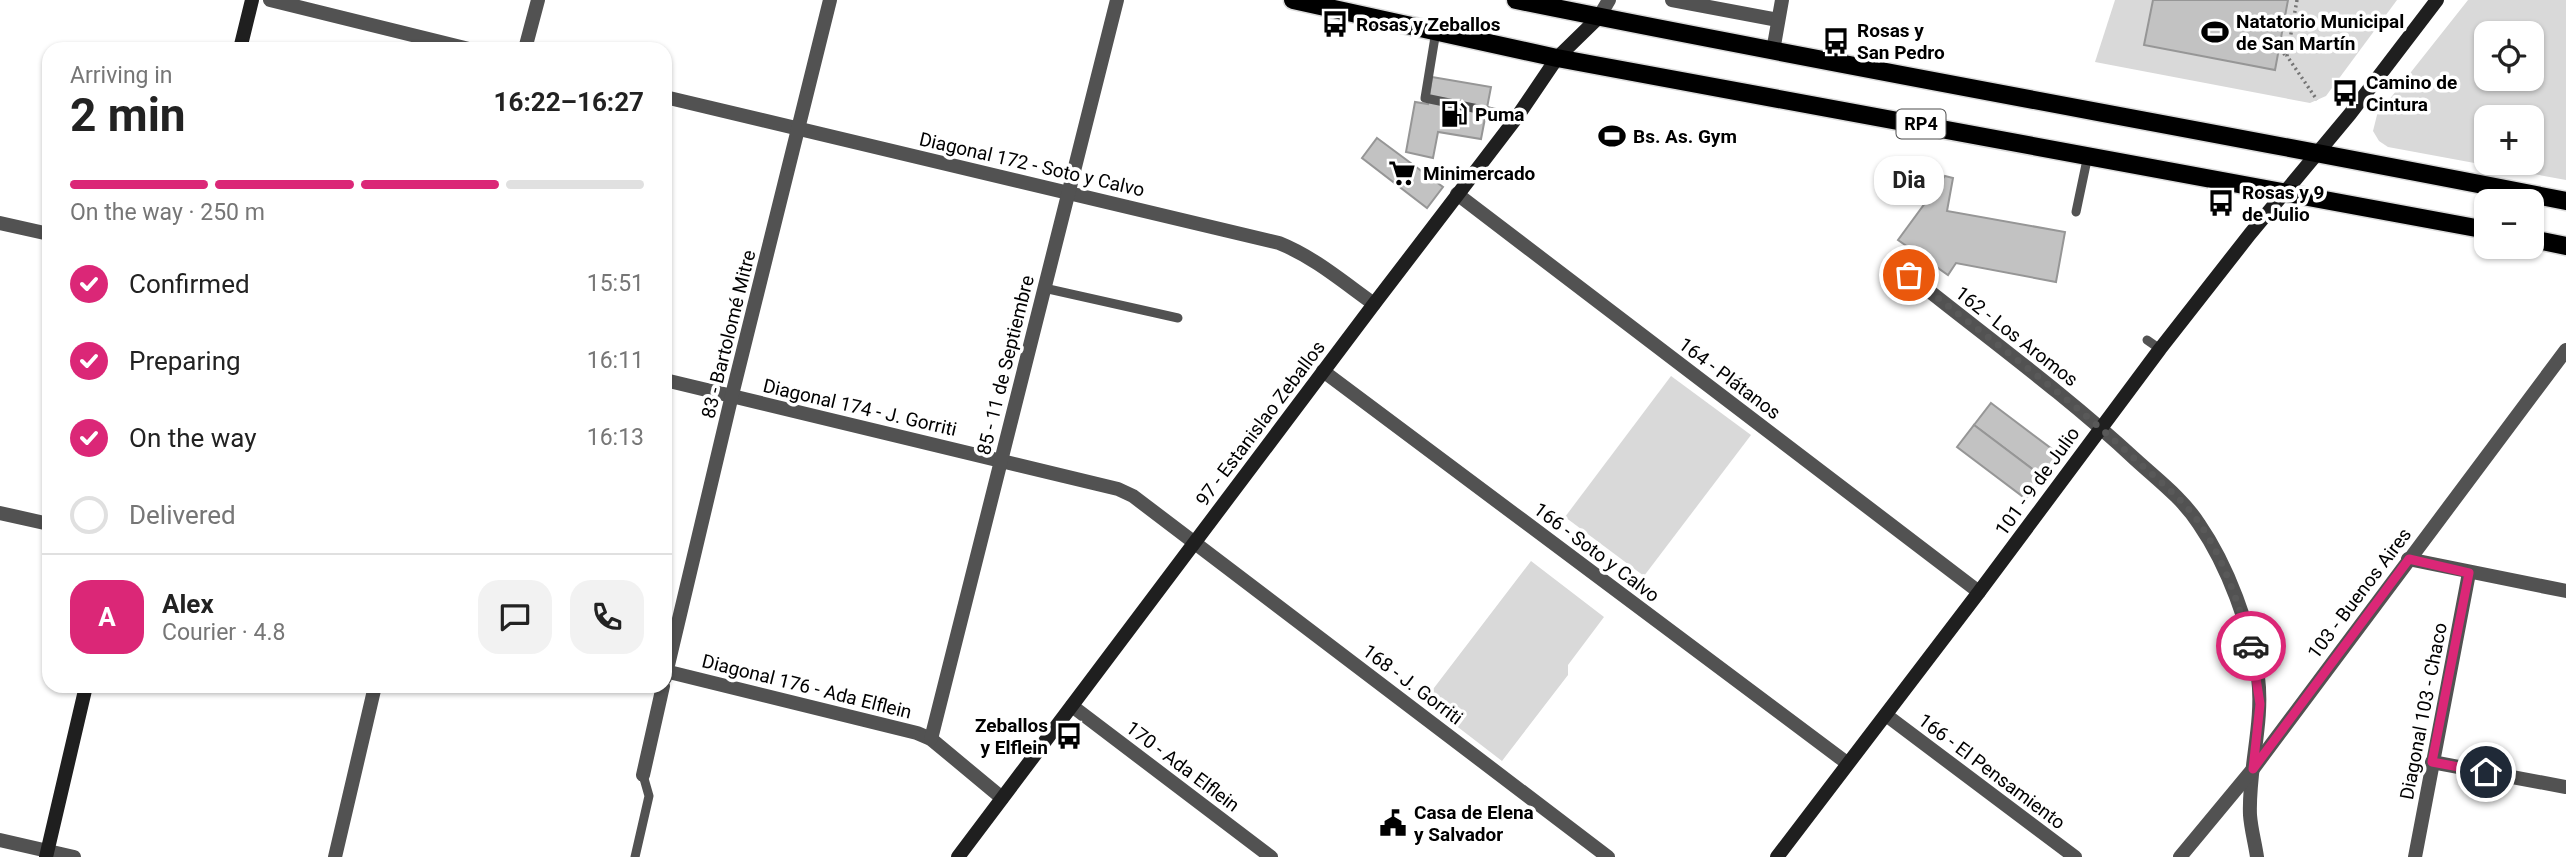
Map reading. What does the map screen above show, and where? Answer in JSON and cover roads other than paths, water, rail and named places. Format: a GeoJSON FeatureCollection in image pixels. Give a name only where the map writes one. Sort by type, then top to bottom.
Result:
{"type":"FeatureCollection","features":[{"type":"Feature","properties":{"kind":"main road","name":"RP4"},"geometry":{"type":"LineString","coordinates":[[1293,0],[1557,58],[2474,227]]}},
{"type":"Feature","properties":{"kind":"main road","name":"RP4"},"geometry":{"type":"LineString","coordinates":[[1516,0],[2566,201]]}},
{"type":"Feature","properties":{"kind":"main road"},"geometry":{"type":"LineString","coordinates":[[2544,241],[2566,246]]}},
{"type":"Feature","properties":{"kind":"street"},"geometry":{"type":"LineString","coordinates":[[242,42],[252,0]]}},
{"type":"Feature","properties":{"kind":"street"},"geometry":{"type":"LineString","coordinates":[[270,0],[441,42]]}},
{"type":"Feature","properties":{"kind":"street"},"geometry":{"type":"LineString","coordinates":[[527,42],[538,0]]}},
{"type":"Feature","properties":{"kind":"street","name":"83 - Bartolomé Mitre"},"geometry":{"type":"LineString","coordinates":[[672,648],[830,0]]}},
{"type":"Feature","properties":{"kind":"street","name":"85 - 11 de Septiembre"},"geometry":{"type":"LineString","coordinates":[[931,739],[1117,0]]}},
{"type":"Feature","properties":{"kind":"street"},"geometry":{"type":"LineString","coordinates":[[1599,17],[1609,0]]}},
{"type":"Feature","properties":{"kind":"street"},"geometry":{"type":"LineString","coordinates":[[1672,0],[1778,20]]}},
{"type":"Feature","properties":{"kind":"street"},"geometry":{"type":"LineString","coordinates":[[1773,51],[1782,0]]}},
{"type":"Feature","properties":{"kind":"street","name":"101 - 9 de Julio"},"geometry":{"type":"LineString","coordinates":[[1777,857],[2160,349],[2437,0]]}},
{"type":"Feature","properties":{"kind":"street","name":"97 - Estanislao Zeballos"},"geometry":{"type":"LineString","coordinates":[[958,857],[1517,117],[1557,58],[1599,17]]}},
{"type":"Feature","properties":{"kind":"street","name":"Diagonal 172 - Soto y Calvo"},"geometry":{"type":"LineString","coordinates":[[672,99],[1279,243],[1316,261],[1374,304]]}},
{"type":"Feature","properties":{"kind":"street","name":"164 - Plátanos"},"geometry":{"type":"LineString","coordinates":[[1457,194],[1979,592]]}},
{"type":"Feature","properties":{"kind":"street"},"geometry":{"type":"LineString","coordinates":[[0,223],[42,232]]}},
{"type":"Feature","properties":{"kind":"street","name":"162 - Los Aromos"},"geometry":{"type":"LineString","coordinates":[[1909,275],[2101,427],[2175,496],[2198,522],[2214,547],[2231,583],[2258,676],[2260,704],[2250,816],[2257,857]]}},
{"type":"Feature","properties":{"kind":"street","name":"103 - Buenos Aires"},"geometry":{"type":"LineString","coordinates":[[2180,857],[2253,769],[2566,349]]}},
{"type":"Feature","properties":{"kind":"street","name":"166 - Soto y Calvo"},"geometry":{"type":"LineString","coordinates":[[1323,371],[1847,763]]}},
{"type":"Feature","properties":{"kind":"street","name":"Diagonal 174 - J. Gorriti"},"geometry":{"type":"LineString","coordinates":[[672,382],[1118,489],[1133,496],[1195,542]]}},
{"type":"Feature","properties":{"kind":"street"},"geometry":{"type":"LineString","coordinates":[[0,513],[42,522]]}},
{"type":"Feature","properties":{"kind":"street","name":"168 - J. Gorriti"},"geometry":{"type":"LineString","coordinates":[[1195,542],[1608,857]]}},
{"type":"Feature","properties":{"kind":"street"},"geometry":{"type":"LineString","coordinates":[[2409,559],[2566,591]]}},
{"type":"Feature","properties":{"kind":"street","name":"Diagonal 103 - Chaco"},"geometry":{"type":"LineString","coordinates":[[2415,857],[2469,573]]}},
{"type":"Feature","properties":{"kind":"street","name":"Diagonal 176 - Ada Elflein"},"geometry":{"type":"LineString","coordinates":[[672,679],[917,733],[931,739],[1002,798]]}},
{"type":"Feature","properties":{"kind":"street"},"geometry":{"type":"LineString","coordinates":[[47,854],[84,693]]}},
{"type":"Feature","properties":{"kind":"street"},"geometry":{"type":"LineString","coordinates":[[335,857],[373,693]]}},
{"type":"Feature","properties":{"kind":"street","name":"83 - Bartolomé Mitre"},"geometry":{"type":"LineString","coordinates":[[643,775],[661,693]]}},
{"type":"Feature","properties":{"kind":"street","name":"170 - Ada Elflein"},"geometry":{"type":"LineString","coordinates":[[1072,706],[1271,857]]}},
{"type":"Feature","properties":{"kind":"street","name":"166 - El Pensamiento"},"geometry":{"type":"LineString","coordinates":[[1886,715],[2075,857]]}},
{"type":"Feature","properties":{"kind":"street"},"geometry":{"type":"LineString","coordinates":[[2432,762],[2566,787]]}},
{"type":"Feature","properties":{"kind":"street"},"geometry":{"type":"LineString","coordinates":[[0,840],[47,854],[74,857]]}},
{"type":"Feature","properties":{"kind":"lane"},"geometry":{"type":"LineString","coordinates":[[1436,31],[1425,98],[1517,117]]}},
{"type":"Feature","properties":{"kind":"lane"},"geometry":{"type":"LineString","coordinates":[[2076,212],[2088,155]]}},
{"type":"Feature","properties":{"kind":"lane"},"geometry":{"type":"LineString","coordinates":[[1044,288],[1178,318]]}},
{"type":"Feature","properties":{"kind":"lane"},"geometry":{"type":"LineString","coordinates":[[2147,340],[2160,349]]}},
{"type":"Feature","properties":{"kind":"lane","name":"83 - Bartolomé Mitre"},"geometry":{"type":"LineString","coordinates":[[635,857],[649,796],[643,775]]}},
{"type":"Feature","properties":{"kind":"place","name":"Rosas y Zeballos"},"geometry":{"type":"Point","coordinates":[1335,24]}},
{"type":"Feature","properties":{"kind":"place","name":"Natatorio Municipal de San Martín"},"geometry":{"type":"Point","coordinates":[2215,32]}},
{"type":"Feature","properties":{"kind":"place","name":"Rosas y San Pedro"},"geometry":{"type":"Point","coordinates":[1836,41]}},
{"type":"Feature","properties":{"kind":"place","name":"Camino de Cintura"},"geometry":{"type":"Point","coordinates":[2345,93]}},
{"type":"Feature","properties":{"kind":"place","name":"Puma"},"geometry":{"type":"Point","coordinates":[1454,114]}},
{"type":"Feature","properties":{"kind":"place","name":"Bs. As. Gym"},"geometry":{"type":"Point","coordinates":[1612,136]}},
{"type":"Feature","properties":{"kind":"place","name":"Minimercado"},"geometry":{"type":"Point","coordinates":[1402,173]}},
{"type":"Feature","properties":{"kind":"place","name":"Rosas y 9 de Julio"},"geometry":{"type":"Point","coordinates":[2221,203]}},
{"type":"Feature","properties":{"kind":"place","name":"Dia"},"geometry":{"type":"Point","coordinates":[1909,275]}},
{"type":"Feature","properties":{"kind":"place","name":"Zeballos y Elflein"},"geometry":{"type":"Point","coordinates":[1069,736]}},
{"type":"Feature","properties":{"kind":"place","name":"Casa de Elena y Salvador"},"geometry":{"type":"Point","coordinates":[1393,823]}}]}
